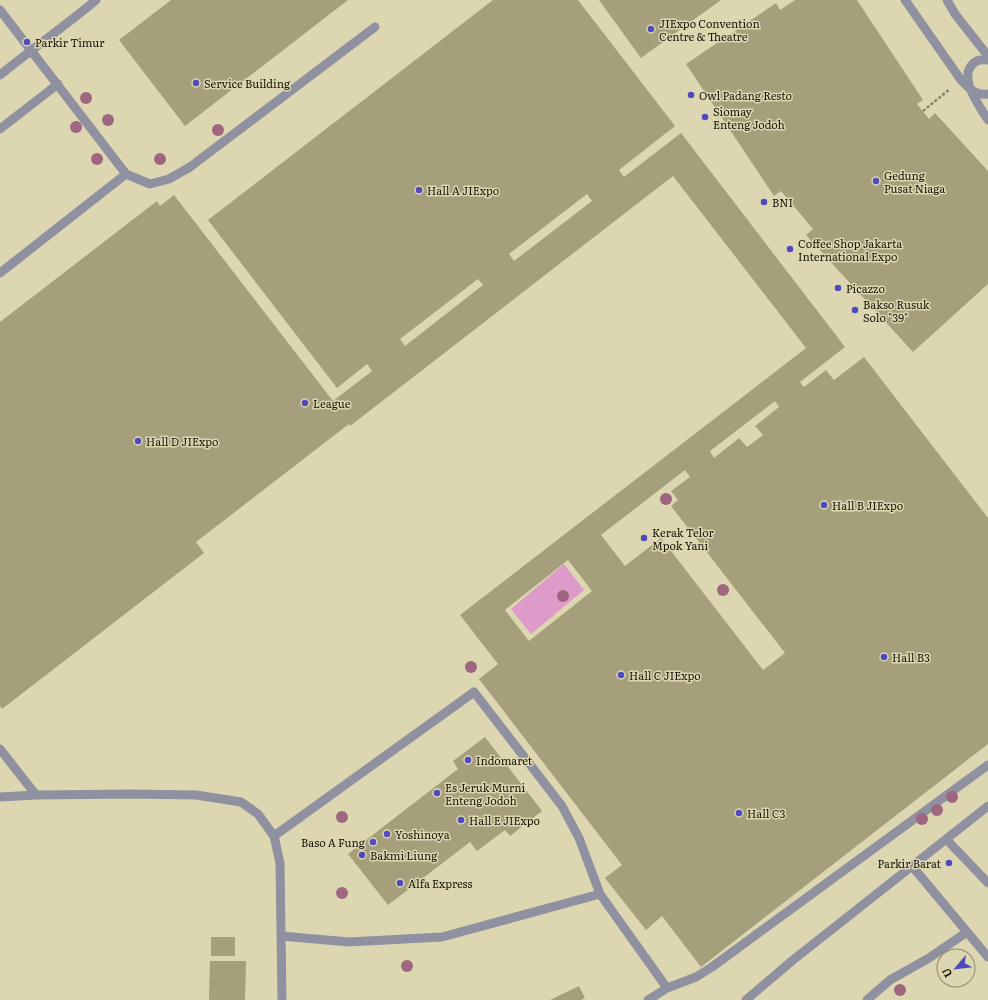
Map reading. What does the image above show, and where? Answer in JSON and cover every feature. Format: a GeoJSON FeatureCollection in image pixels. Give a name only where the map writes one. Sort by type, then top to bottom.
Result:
{"type":"FeatureCollection","features":[{"type":"Feature","properties":{"kind":"lane"},"geometry":{"type":"LineString","coordinates":[[0,75],[31,50],[70,22],[96,0]]}},
{"type":"Feature","properties":{"kind":"lane"},"geometry":{"type":"LineString","coordinates":[[905,0],[961,80],[971,90],[979,94],[988,94]]}},
{"type":"Feature","properties":{"kind":"lane"},"geometry":{"type":"LineString","coordinates":[[947,0],[955,14],[988,56]]}},
{"type":"Feature","properties":{"kind":"lane"},"geometry":{"type":"LineString","coordinates":[[0,10],[126,174],[150,184],[169,179],[190,167],[375,27]]}},
{"type":"Feature","properties":{"kind":"lane"},"geometry":{"type":"LineString","coordinates":[[988,60],[983,59],[972,64],[969,69],[968,81],[971,90],[988,120]]}},
{"type":"Feature","properties":{"kind":"lane"},"geometry":{"type":"LineString","coordinates":[[0,129],[58,84]]}},
{"type":"Feature","properties":{"kind":"lane"},"geometry":{"type":"LineString","coordinates":[[0,273],[126,174]]}},
{"type":"Feature","properties":{"kind":"lane"},"geometry":{"type":"LineString","coordinates":[[274,836],[474,692],[562,806],[579,838],[600,894],[667,988]]}},
{"type":"Feature","properties":{"kind":"lane"},"geometry":{"type":"LineString","coordinates":[[0,749],[36,795]]}},
{"type":"Feature","properties":{"kind":"lane"},"geometry":{"type":"LineString","coordinates":[[648,1000],[667,988],[696,977],[712,967],[988,764]]}},
{"type":"Feature","properties":{"kind":"lane"},"geometry":{"type":"LineString","coordinates":[[0,797],[131,794],[196,795],[241,802],[258,814],[274,836],[280,863],[282,1000]]}},
{"type":"Feature","properties":{"kind":"lane"},"geometry":{"type":"LineString","coordinates":[[746,1000],[793,960],[988,806]]}},
{"type":"Feature","properties":{"kind":"lane"},"geometry":{"type":"LineString","coordinates":[[946,839],[988,883]]}},
{"type":"Feature","properties":{"kind":"lane"},"geometry":{"type":"LineString","coordinates":[[912,866],[988,957]]}},
{"type":"Feature","properties":{"kind":"lane"},"geometry":{"type":"LineString","coordinates":[[281,936],[349,942],[442,937],[600,894]]}},
{"type":"Feature","properties":{"kind":"lane"},"geometry":{"type":"LineString","coordinates":[[867,1000],[890,980],[929,958],[967,932]]}},
{"type":"Feature","properties":{"kind":"path"},"geometry":{"type":"LineString","coordinates":[[923,111],[961,80]]}},
{"type":"Feature","properties":{"kind":"shaded area"},"geometry":{"type":"Polygon","coordinates":[[[564,564],[584,590],[531,634],[511,609],[564,564]]]}},
{"type":"Feature","properties":{"kind":"building","name":"Service Building"},"geometry":{"type":"Polygon","coordinates":[[[171,0],[348,0],[185,126],[119,40],[171,0]]]}},
{"type":"Feature","properties":{"kind":"building"},"geometry":{"type":"Polygon","coordinates":[[[493,0],[578,0],[675,126],[619,170],[624,177],[681,133],[845,347],[800,382],[804,387],[826,370],[834,380],[864,357],[988,518],[988,744],[701,967],[662,916],[646,930],[605,878],[622,865],[479,679],[498,664],[460,615],[806,348],[673,176],[350,426],[349,424],[196,542],[204,553],[2,709],[0,706],[0,322],[157,201],[160,206],[174,195],[333,401],[372,371],[367,364],[337,388],[208,220],[493,0]],[[587,194],[509,254],[514,261],[592,201],[587,194]],[[478,279],[400,339],[405,346],[483,285],[478,279]],[[775,401],[710,451],[714,458],[739,438],[747,447],[763,435],[755,426],[779,407],[775,401]],[[685,470],[601,535],[625,566],[661,538],[763,670],[785,653],[671,506],[678,500],[671,491],[690,477],[685,470]],[[568,560],[505,610],[529,641],[592,591],[568,560]]]}},
{"type":"Feature","properties":{"kind":"building","name":"JIExpo Convention Centre & Theatre"},"geometry":{"type":"Polygon","coordinates":[[[599,0],[721,0],[641,58],[599,0]]]}},
{"type":"Feature","properties":{"kind":"building","name":"Gedung Pusat Niaga"},"geometry":{"type":"Polygon","coordinates":[[[795,0],[857,0],[923,100],[917,104],[929,119],[935,113],[988,171],[988,284],[913,352],[806,235],[813,229],[781,191],[774,196],[686,64],[776,3],[780,10],[795,0]]]}},
{"type":"Feature","properties":{"kind":"building","name":"Hall E JIExpo"},"geometry":{"type":"Polygon","coordinates":[[[485,737],[542,811],[510,836],[505,830],[477,851],[470,842],[388,905],[348,854],[458,769],[453,761],[485,737]]]}},
{"type":"Feature","properties":{"kind":"building"},"geometry":{"type":"Polygon","coordinates":[[[211,937],[235,937],[235,956],[211,956],[211,937]]]}},
{"type":"Feature","properties":{"kind":"building"},"geometry":{"type":"Polygon","coordinates":[[[210,961],[246,961],[245,1000],[209,1000],[210,961]]]}},
{"type":"Feature","properties":{"kind":"building"},"geometry":{"type":"Polygon","coordinates":[[[579,986],[585,998],[581,1000],[550,1000],[579,986]]]}},
{"type":"Feature","properties":{"kind":"place","name":"JIExpo Convention Centre & Theatre"},"geometry":{"type":"Point","coordinates":[651,29]}},
{"type":"Feature","properties":{"kind":"place","name":"Parkir Timur"},"geometry":{"type":"Point","coordinates":[27,42]}},
{"type":"Feature","properties":{"kind":"place","name":"Service Building"},"geometry":{"type":"Point","coordinates":[196,83]}},
{"type":"Feature","properties":{"kind":"place","name":"Owl Padang Resto"},"geometry":{"type":"Point","coordinates":[691,95]}},
{"type":"Feature","properties":{"kind":"place","name":"Siomay Enteng Jodoh"},"geometry":{"type":"Point","coordinates":[705,117]}},
{"type":"Feature","properties":{"kind":"place","name":"Gedung Pusat Niaga"},"geometry":{"type":"Point","coordinates":[876,181]}},
{"type":"Feature","properties":{"kind":"place","name":"Hall A JIExpo"},"geometry":{"type":"Point","coordinates":[419,190]}},
{"type":"Feature","properties":{"kind":"place","name":"BNI"},"geometry":{"type":"Point","coordinates":[764,202]}},
{"type":"Feature","properties":{"kind":"place","name":"Coffee Shop Jakarta International Expo"},"geometry":{"type":"Point","coordinates":[790,249]}},
{"type":"Feature","properties":{"kind":"place","name":"Picazzo"},"geometry":{"type":"Point","coordinates":[838,288]}},
{"type":"Feature","properties":{"kind":"place","name":"Bakso Rusuk Solo \"39\""},"geometry":{"type":"Point","coordinates":[855,310]}},
{"type":"Feature","properties":{"kind":"place","name":"League"},"geometry":{"type":"Point","coordinates":[305,403]}},
{"type":"Feature","properties":{"kind":"place","name":"Hall D JIExpo"},"geometry":{"type":"Point","coordinates":[138,441]}},
{"type":"Feature","properties":{"kind":"place","name":"Hall B JIExpo"},"geometry":{"type":"Point","coordinates":[824,505]}},
{"type":"Feature","properties":{"kind":"place","name":"Kerak Telor Mpok Yani"},"geometry":{"type":"Point","coordinates":[644,538]}},
{"type":"Feature","properties":{"kind":"place","name":"Hall B3"},"geometry":{"type":"Point","coordinates":[884,657]}},
{"type":"Feature","properties":{"kind":"place","name":"Hall C JIExpo"},"geometry":{"type":"Point","coordinates":[621,675]}},
{"type":"Feature","properties":{"kind":"place","name":"Indomaret"},"geometry":{"type":"Point","coordinates":[468,760]}},
{"type":"Feature","properties":{"kind":"place","name":"Es Jeruk Murni Enteng Jodoh"},"geometry":{"type":"Point","coordinates":[437,793]}},
{"type":"Feature","properties":{"kind":"place","name":"Hall C3"},"geometry":{"type":"Point","coordinates":[739,813]}},
{"type":"Feature","properties":{"kind":"place","name":"Hall E JIExpo"},"geometry":{"type":"Point","coordinates":[461,820]}},
{"type":"Feature","properties":{"kind":"place","name":"Yoshinoya"},"geometry":{"type":"Point","coordinates":[387,834]}},
{"type":"Feature","properties":{"kind":"place","name":"Baso A Fung"},"geometry":{"type":"Point","coordinates":[373,842]}},
{"type":"Feature","properties":{"kind":"place","name":"Bakmi Liung"},"geometry":{"type":"Point","coordinates":[362,855]}},
{"type":"Feature","properties":{"kind":"place","name":"Parkir Barat"},"geometry":{"type":"Point","coordinates":[949,863]}},
{"type":"Feature","properties":{"kind":"place","name":"Alfa Express"},"geometry":{"type":"Point","coordinates":[400,883]}}]}
